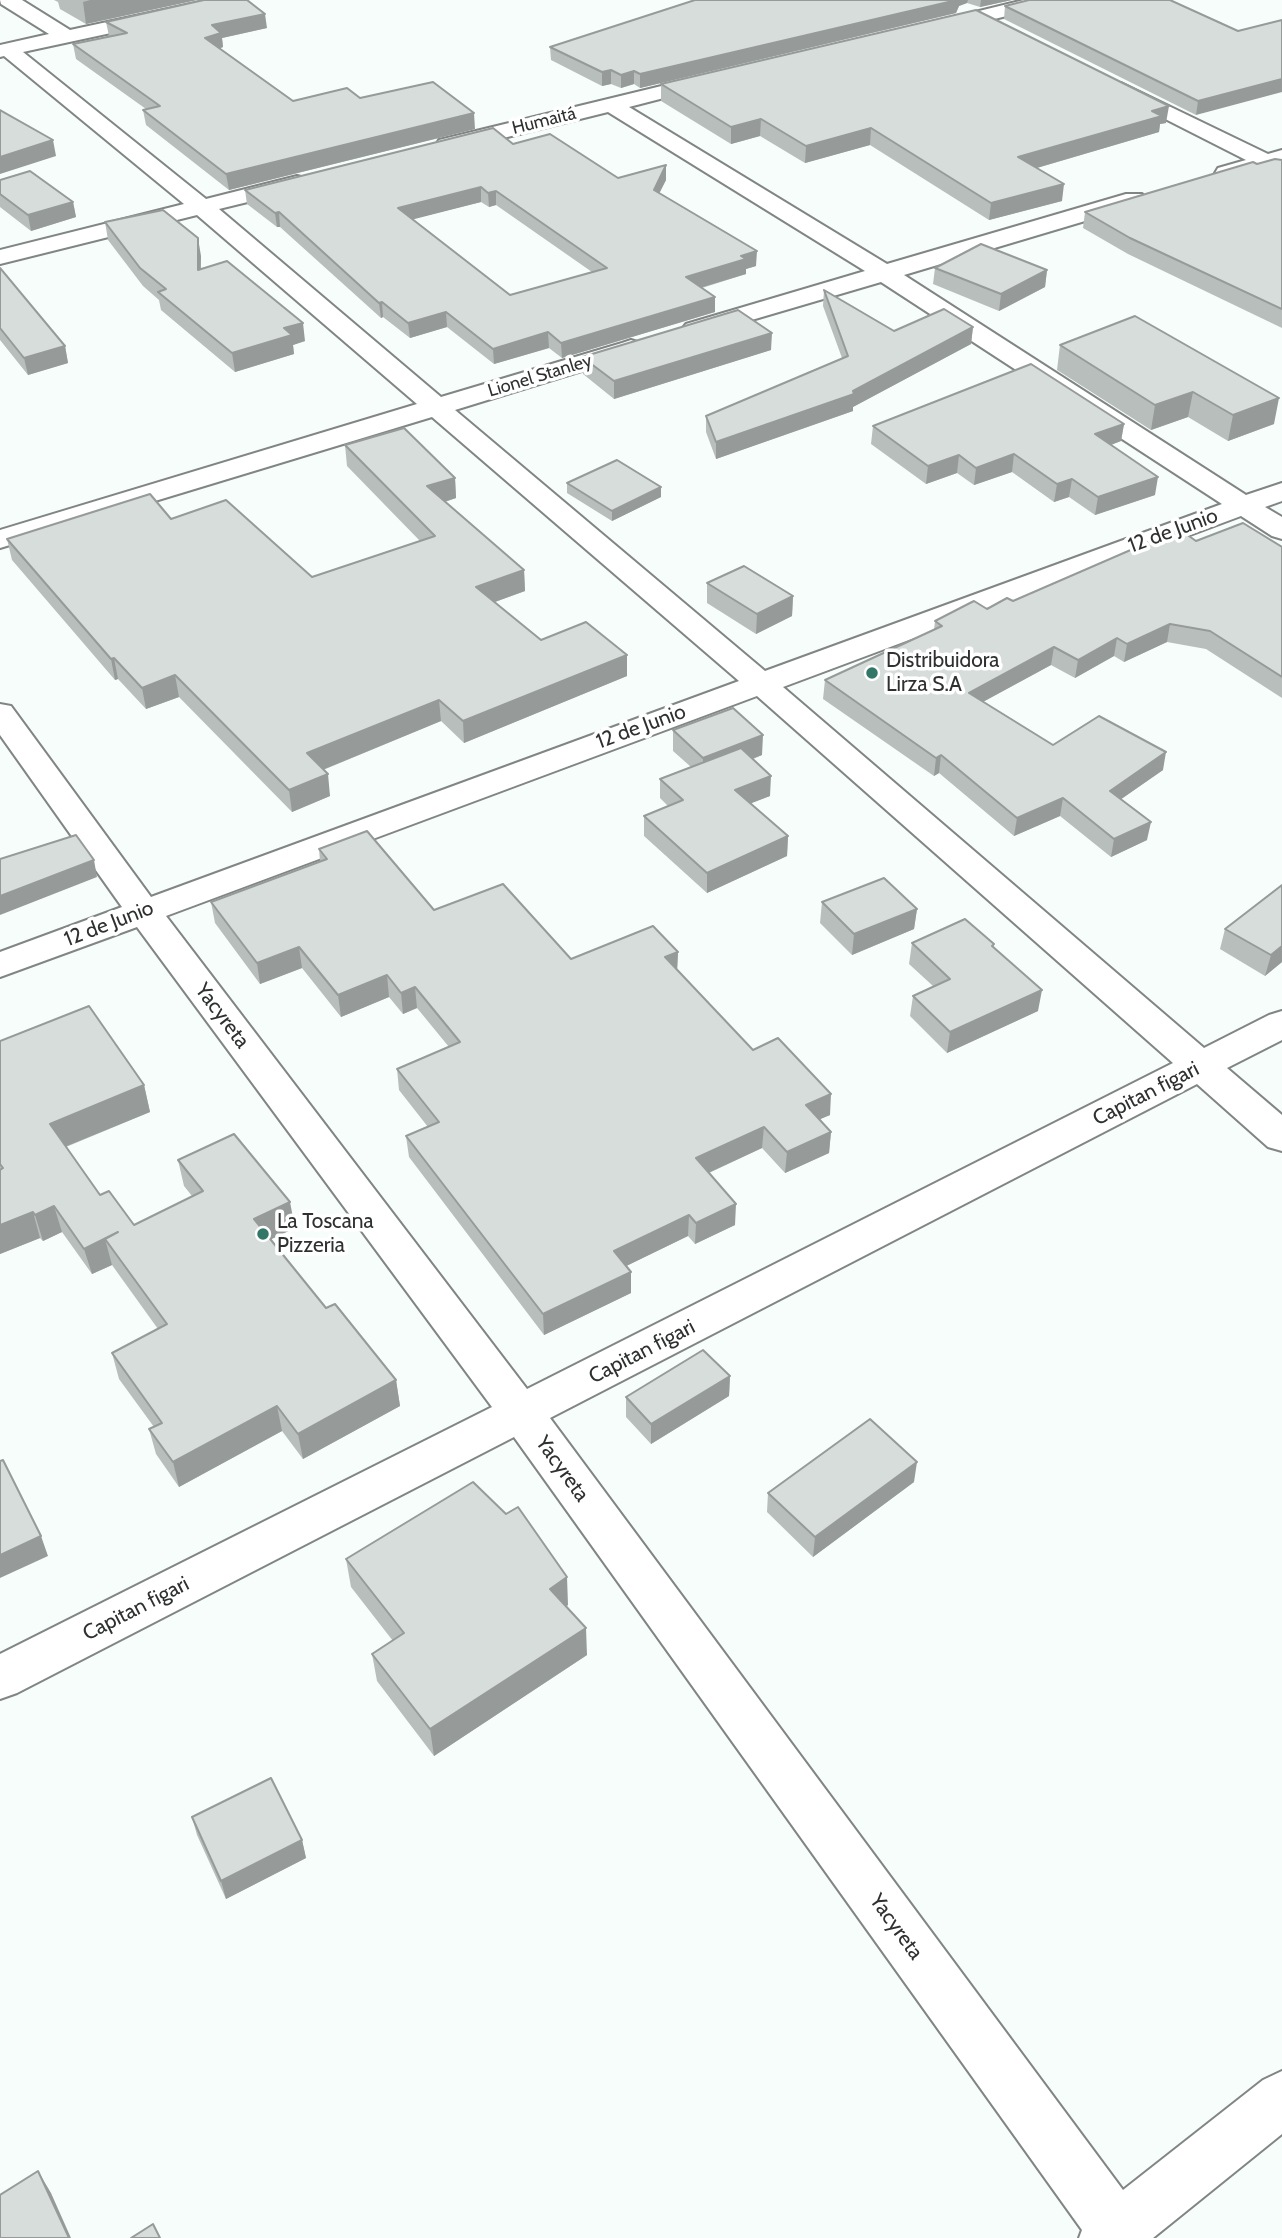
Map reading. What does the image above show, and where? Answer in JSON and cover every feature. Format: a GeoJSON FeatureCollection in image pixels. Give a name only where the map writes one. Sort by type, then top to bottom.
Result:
{"type":"FeatureCollection","features":[{"type":"Feature","properties":{"kind":"street"},"geometry":{"type":"LineString","coordinates":[[8,0],[67,37]]}},
{"type":"Feature","properties":{"kind":"street"},"geometry":{"type":"LineString","coordinates":[[4,50],[236,0]]}},
{"type":"Feature","properties":{"kind":"street"},"geometry":{"type":"LineString","coordinates":[[913,33],[1049,0]]}},
{"type":"Feature","properties":{"kind":"street"},"geometry":{"type":"LineString","coordinates":[[954,6],[1004,30]]}},
{"type":"Feature","properties":{"kind":"street"},"geometry":{"type":"LineString","coordinates":[[4,50],[202,206],[760,683],[1202,1065],[1282,1138]]}},
{"type":"Feature","properties":{"kind":"street","name":"Humaitá"},"geometry":{"type":"LineString","coordinates":[[426,150],[729,76]]}},
{"type":"Feature","properties":{"kind":"street"},"geometry":{"type":"LineString","coordinates":[[1104,80],[1277,163]]}},
{"type":"Feature","properties":{"kind":"street"},"geometry":{"type":"LineString","coordinates":[[610,104],[883,272],[1282,530]]}},
{"type":"Feature","properties":{"kind":"street"},"geometry":{"type":"LineString","coordinates":[[1201,180],[1277,163]]}},
{"type":"Feature","properties":{"kind":"street"},"geometry":{"type":"LineString","coordinates":[[0,257],[321,177]]}},
{"type":"Feature","properties":{"kind":"street","name":"Lionel Stanley"},"geometry":{"type":"LineString","coordinates":[[0,540],[1149,194]]}},
{"type":"Feature","properties":{"kind":"street","name":"12 de Junio"},"geometry":{"type":"LineString","coordinates":[[0,965],[1282,491]]}},
{"type":"Feature","properties":{"kind":"street","name":"Yacyreta"},"geometry":{"type":"LineString","coordinates":[[0,713],[143,911],[522,1414],[1112,2234]]}},
{"type":"Feature","properties":{"kind":"street","name":"Capitan figari"},"geometry":{"type":"LineString","coordinates":[[0,1678],[1282,1024]]}},
{"type":"Feature","properties":{"kind":"street"},"geometry":{"type":"LineString","coordinates":[[1112,2234],[1282,2099]]}},
{"type":"Feature","properties":{"kind":"building"},"geometry":{"type":"Polygon","coordinates":[[[204,0],[247,0],[265,14],[212,25],[221,33],[205,38],[293,101],[347,88],[360,98],[433,82],[474,113],[226,174],[143,110],[160,106],[73,44],[127,33],[106,22],[204,0]]]}},
{"type":"Feature","properties":{"kind":"building"},"geometry":{"type":"Polygon","coordinates":[[[695,0],[957,0],[640,74],[634,71],[621,75],[611,70],[602,72],[550,47],[695,0]]]}},
{"type":"Feature","properties":{"kind":"building"},"geometry":{"type":"Polygon","coordinates":[[[1029,0],[1170,0],[1238,31],[1282,20],[1282,79],[1198,101],[1005,6],[1029,0]]]}},
{"type":"Feature","properties":{"kind":"building"},"geometry":{"type":"Polygon","coordinates":[[[976,10],[1169,106],[1152,111],[1162,116],[1018,157],[1064,184],[991,203],[871,128],[806,146],[761,119],[731,127],[661,84],[976,10]]]}},
{"type":"Feature","properties":{"kind":"building"},"geometry":{"type":"Polygon","coordinates":[[[0,110],[53,140],[0,157],[0,110]]]}},
{"type":"Feature","properties":{"kind":"building"},"geometry":{"type":"Polygon","coordinates":[[[493,128],[513,144],[550,134],[618,178],[666,165],[654,190],[757,251],[741,256],[746,259],[686,277],[715,297],[561,343],[548,332],[493,349],[446,312],[408,323],[382,302],[379,303],[279,212],[275,213],[245,190],[493,128]],[[481,187],[398,208],[510,295],[607,268],[496,191],[488,193],[481,187]]]}},
{"type":"Feature","properties":{"kind":"building"},"geometry":{"type":"Polygon","coordinates":[[[1282,160],[1282,309],[1130,238],[1085,212],[1253,162],[1257,164],[1282,160]]]}},
{"type":"Feature","properties":{"kind":"building"},"geometry":{"type":"Polygon","coordinates":[[[30,171],[73,202],[28,215],[0,194],[0,180],[30,171]]]}},
{"type":"Feature","properties":{"kind":"building"},"geometry":{"type":"Polygon","coordinates":[[[163,210],[198,238],[198,270],[227,261],[303,323],[284,328],[292,335],[232,353],[158,292],[166,289],[140,268],[105,222],[163,210]]]}},
{"type":"Feature","properties":{"kind":"building"},"geometry":{"type":"Polygon","coordinates":[[[981,244],[1047,270],[1001,294],[935,268],[981,244]]]}},
{"type":"Feature","properties":{"kind":"building"},"geometry":{"type":"Polygon","coordinates":[[[0,268],[65,346],[24,358],[0,328],[0,268]]]}},
{"type":"Feature","properties":{"kind":"building"},"geometry":{"type":"Polygon","coordinates":[[[824,290],[894,331],[944,309],[973,327],[853,391],[854,394],[716,442],[706,416],[848,356],[824,290]]]}},
{"type":"Feature","properties":{"kind":"building"},"geometry":{"type":"Polygon","coordinates":[[[738,310],[772,333],[614,381],[582,357],[738,310]]]}},
{"type":"Feature","properties":{"kind":"building"},"geometry":{"type":"Polygon","coordinates":[[[1135,316],[1279,398],[1233,415],[1193,392],[1155,405],[1060,345],[1135,316]]]}},
{"type":"Feature","properties":{"kind":"building"},"geometry":{"type":"Polygon","coordinates":[[[1031,364],[1124,424],[1095,434],[1158,477],[1098,497],[1072,479],[1057,484],[1014,454],[976,468],[959,455],[928,466],[873,426],[1031,364]]]}},
{"type":"Feature","properties":{"kind":"building"},"geometry":{"type":"Polygon","coordinates":[[[404,428],[455,478],[427,486],[524,570],[476,587],[541,640],[586,622],[627,655],[463,721],[439,700],[307,753],[328,774],[289,790],[175,675],[142,688],[114,658],[111,659],[7,539],[150,494],[171,519],[226,500],[312,577],[435,536],[345,445],[404,428]]]}},
{"type":"Feature","properties":{"kind":"building"},"geometry":{"type":"Polygon","coordinates":[[[617,460],[661,487],[612,511],[567,483],[617,460]]]}},
{"type":"Feature","properties":{"kind":"building"},"geometry":{"type":"Polygon","coordinates":[[[1243,523],[1282,547],[1282,677],[1210,631],[1170,624],[1127,644],[1117,638],[1078,660],[1054,647],[969,693],[1053,745],[1099,716],[1166,752],[1110,791],[1151,822],[1114,839],[1063,798],[1017,818],[941,755],[936,758],[825,680],[942,626],[935,621],[974,601],[987,609],[1007,598],[1013,601],[1179,529],[1196,541],[1243,523]]]}},
{"type":"Feature","properties":{"kind":"building"},"geometry":{"type":"Polygon","coordinates":[[[744,566],[793,596],[757,614],[707,583],[744,566]]]}},
{"type":"Feature","properties":{"kind":"building"},"geometry":{"type":"Polygon","coordinates":[[[733,708],[763,735],[703,758],[673,730],[733,708]]]}},
{"type":"Feature","properties":{"kind":"building"},"geometry":{"type":"Polygon","coordinates":[[[741,748],[771,776],[735,790],[788,836],[707,873],[644,816],[683,800],[660,779],[741,748]]]}},
{"type":"Feature","properties":{"kind":"building"},"geometry":{"type":"Polygon","coordinates":[[[367,831],[434,910],[503,884],[571,959],[653,926],[678,952],[665,957],[753,1050],[778,1038],[831,1094],[806,1105],[831,1132],[787,1152],[764,1127],[696,1158],[736,1204],[696,1223],[689,1215],[614,1251],[631,1272],[543,1314],[406,1136],[439,1122],[397,1069],[460,1042],[415,987],[401,993],[387,975],[338,995],[299,947],[257,963],[211,902],[327,859],[319,849],[367,831]]]}},
{"type":"Feature","properties":{"kind":"building"},"geometry":{"type":"Polygon","coordinates":[[[76,835],[94,860],[0,896],[0,859],[76,835]]]}},
{"type":"Feature","properties":{"kind":"building"},"geometry":{"type":"Polygon","coordinates":[[[884,878],[917,909],[854,934],[822,902],[884,878]]]}},
{"type":"Feature","properties":{"kind":"building"},"geometry":{"type":"Polygon","coordinates":[[[1282,885],[1282,946],[1271,955],[1225,929],[1282,885]]]}},
{"type":"Feature","properties":{"kind":"building"},"geometry":{"type":"Polygon","coordinates":[[[965,919],[1042,990],[950,1032],[913,996],[950,979],[912,943],[965,919]]]}},
{"type":"Feature","properties":{"kind":"building"},"geometry":{"type":"Polygon","coordinates":[[[89,1006],[144,1085],[50,1124],[100,1195],[109,1191],[134,1225],[203,1191],[178,1160],[234,1134],[290,1202],[254,1219],[326,1308],[335,1304],[396,1380],[298,1434],[277,1406],[173,1462],[149,1429],[162,1423],[112,1353],[167,1324],[105,1239],[118,1232],[84,1249],[54,1206],[35,1215],[33,1212],[0,1225],[0,1170],[3,1168],[0,1164],[0,1041],[89,1006]]]}},
{"type":"Feature","properties":{"kind":"building"},"geometry":{"type":"Polygon","coordinates":[[[703,1350],[730,1376],[651,1424],[626,1397],[703,1350]]]}},
{"type":"Feature","properties":{"kind":"building"},"geometry":{"type":"Polygon","coordinates":[[[870,1419],[917,1462],[815,1537],[768,1493],[870,1419]]]}},
{"type":"Feature","properties":{"kind":"building"},"geometry":{"type":"Polygon","coordinates":[[[3,1460],[41,1536],[0,1555],[0,1461],[3,1460]]]}},
{"type":"Feature","properties":{"kind":"building"},"geometry":{"type":"Polygon","coordinates":[[[473,1482],[506,1514],[518,1507],[567,1577],[550,1589],[586,1628],[430,1729],[372,1654],[404,1633],[346,1559],[473,1482]]]}},
{"type":"Feature","properties":{"kind":"building"},"geometry":{"type":"Polygon","coordinates":[[[271,1778],[302,1840],[221,1881],[192,1817],[271,1778]]]}},
{"type":"Feature","properties":{"kind":"building"},"geometry":{"type":"Polygon","coordinates":[[[38,2171],[69,2238],[0,2238],[0,2195],[38,2171]]]}},
{"type":"Feature","properties":{"kind":"building"},"geometry":{"type":"Polygon","coordinates":[[[153,2224],[160,2238],[131,2238],[153,2224]]]}},
{"type":"Feature","properties":{"kind":"place","name":"Distribuidora Lirza S.A"},"geometry":{"type":"Point","coordinates":[872,673]}},
{"type":"Feature","properties":{"kind":"place","name":"La Toscana Pizzeria"},"geometry":{"type":"Point","coordinates":[263,1234]}}]}
